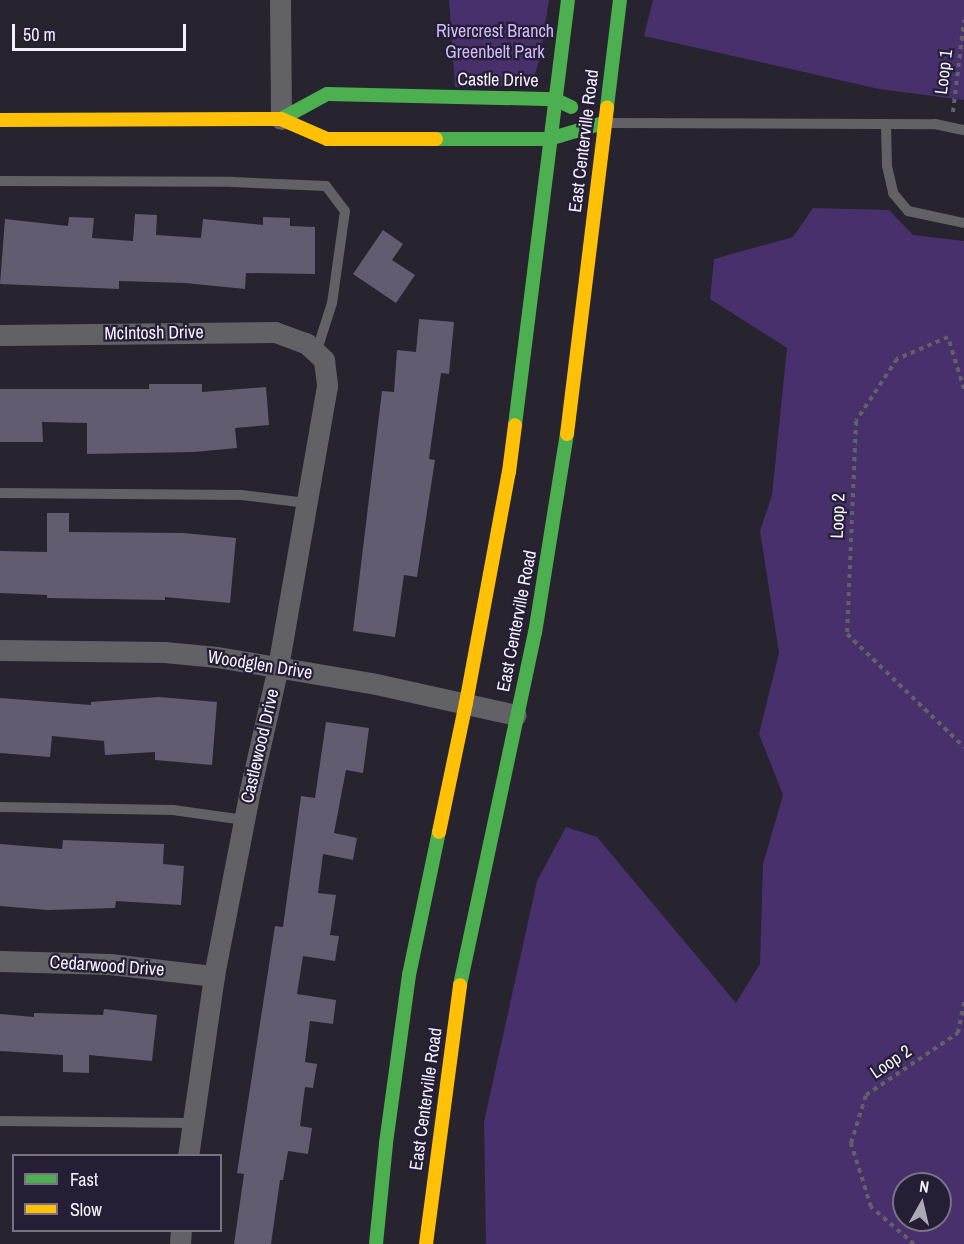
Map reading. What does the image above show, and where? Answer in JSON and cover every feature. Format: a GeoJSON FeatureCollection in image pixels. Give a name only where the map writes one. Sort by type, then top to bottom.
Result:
{"type":"FeatureCollection","features":[{"type":"Feature","properties":{"kind":"main road","name":"East Centerville Road"},"geometry":{"type":"LineString","coordinates":[[376,1244],[386,1143],[409,975],[466,704],[509,471],[568,0]]}},
{"type":"Feature","properties":{"kind":"main road","name":"East Centerville Road"},"geometry":{"type":"LineString","coordinates":[[426,1244],[461,976],[535,633],[561,483],[603,123],[620,0]]}},
{"type":"Feature","properties":{"kind":"main road","name":"Castle Drive"},"geometry":{"type":"LineString","coordinates":[[281,119],[327,94],[554,99],[603,123]]}},
{"type":"Feature","properties":{"kind":"main road","name":"Castle Drive"},"geometry":{"type":"LineString","coordinates":[[0,120],[281,119],[327,139],[549,139],[603,123]]}},
{"type":"Feature","properties":{"kind":"street"},"geometry":{"type":"LineString","coordinates":[[280,0],[281,119]]}},
{"type":"Feature","properties":{"kind":"street","name":"McIntosh Drive"},"geometry":{"type":"LineString","coordinates":[[0,334],[275,332],[311,348]]}},
{"type":"Feature","properties":{"kind":"street","name":"Castlewood Drive"},"geometry":{"type":"LineString","coordinates":[[188,1154],[214,976],[244,820],[278,667],[327,386],[324,360],[311,348]]}},
{"type":"Feature","properties":{"kind":"street","name":"Woodglen Drive"},"geometry":{"type":"LineString","coordinates":[[0,650],[164,652],[217,657],[516,715]]}},
{"type":"Feature","properties":{"kind":"street","name":"Cedarwood Drive"},"geometry":{"type":"LineString","coordinates":[[0,961],[110,964],[214,976]]}},
{"type":"Feature","properties":{"kind":"lane"},"geometry":{"type":"LineString","coordinates":[[603,123],[935,124],[964,130]]}},
{"type":"Feature","properties":{"kind":"lane"},"geometry":{"type":"LineString","coordinates":[[886,124],[887,166],[893,193],[908,212],[964,223]]}},
{"type":"Feature","properties":{"kind":"lane"},"geometry":{"type":"LineString","coordinates":[[0,180],[232,182],[326,186],[345,211],[332,303],[311,348]]}},
{"type":"Feature","properties":{"kind":"lane"},"geometry":{"type":"LineString","coordinates":[[0,493],[241,495],[307,503]]}},
{"type":"Feature","properties":{"kind":"lane"},"geometry":{"type":"LineString","coordinates":[[0,807],[173,810],[244,820]]}},
{"type":"Feature","properties":{"kind":"lane"},"geometry":{"type":"LineString","coordinates":[[0,1121],[193,1123]]}},
{"type":"Feature","properties":{"kind":"path","name":"Loop 1"},"geometry":{"type":"LineString","coordinates":[[951,127],[964,21]]}},
{"type":"Feature","properties":{"kind":"path","name":"Loop 2"},"geometry":{"type":"LineString","coordinates":[[964,389],[948,337],[897,358],[856,421],[847,634],[964,747]]}},
{"type":"Feature","properties":{"kind":"path","name":"Loop 2"},"geometry":{"type":"LineString","coordinates":[[914,1244],[871,1207],[851,1143],[866,1095],[958,1034],[964,1001]]}},
{"type":"Feature","properties":{"kind":"green space","name":"Rivercrest Branch Greenbelt Park"},"geometry":{"type":"Polygon","coordinates":[[[449,0],[549,0],[540,58],[534,77],[519,86],[455,87],[449,0]]]}},
{"type":"Feature","properties":{"kind":"green space"},"geometry":{"type":"Polygon","coordinates":[[[653,0],[964,0],[964,100],[879,89],[644,36],[653,0]]]}},
{"type":"Feature","properties":{"kind":"green space"},"geometry":{"type":"Polygon","coordinates":[[[813,208],[889,210],[913,235],[964,241],[964,1244],[486,1244],[484,1122],[537,881],[566,827],[597,837],[736,1003],[760,964],[763,864],[783,795],[759,734],[779,653],[760,531],[772,495],[787,348],[710,299],[714,259],[793,237],[813,208]]]}},
{"type":"Feature","properties":{"kind":"building"},"geometry":{"type":"Polygon","coordinates":[[[135,214],[157,215],[156,235],[201,238],[203,219],[263,225],[263,217],[290,218],[290,226],[315,227],[315,274],[246,273],[245,289],[185,283],[119,281],[119,289],[0,284],[5,219],[68,226],[69,217],[94,218],[92,238],[133,241],[135,214]]]}},
{"type":"Feature","properties":{"kind":"building"},"geometry":{"type":"Polygon","coordinates":[[[383,230],[403,244],[392,260],[415,275],[396,303],[353,274],[383,230]]]}},
{"type":"Feature","properties":{"kind":"building"},"geometry":{"type":"Polygon","coordinates":[[[419,319],[454,322],[449,374],[441,373],[429,459],[435,460],[417,577],[404,575],[395,637],[353,631],[382,391],[394,392],[397,350],[416,352],[419,319]]]}},
{"type":"Feature","properties":{"kind":"building"},"geometry":{"type":"Polygon","coordinates":[[[149,384],[202,384],[202,392],[266,387],[269,425],[235,428],[237,448],[194,452],[87,454],[87,423],[42,422],[43,442],[0,442],[0,389],[149,389],[149,384]]]}},
{"type":"Feature","properties":{"kind":"building"},"geometry":{"type":"Polygon","coordinates":[[[47,513],[69,513],[69,532],[183,533],[236,538],[230,603],[165,597],[165,600],[47,598],[47,595],[0,593],[0,551],[47,552],[47,513]]]}},
{"type":"Feature","properties":{"kind":"building"},"geometry":{"type":"Polygon","coordinates":[[[159,697],[217,702],[212,765],[155,760],[155,752],[105,755],[104,741],[52,736],[50,757],[0,753],[0,698],[91,705],[91,702],[159,697]]]}},
{"type":"Feature","properties":{"kind":"building"},"geometry":{"type":"Polygon","coordinates":[[[326,722],[369,728],[363,773],[346,770],[334,833],[357,838],[353,860],[323,854],[318,893],[336,895],[330,935],[339,936],[335,961],[303,956],[297,994],[336,1000],[333,1024],[310,1021],[305,1062],[317,1064],[313,1088],[305,1087],[300,1126],[312,1128],[308,1154],[288,1151],[283,1180],[280,1180],[271,1244],[234,1244],[244,1174],[237,1173],[275,926],[283,927],[301,796],[315,798],[326,722]]]}},
{"type":"Feature","properties":{"kind":"building"},"geometry":{"type":"Polygon","coordinates":[[[63,840],[164,844],[163,864],[184,866],[181,905],[116,901],[115,908],[48,910],[0,906],[0,844],[62,849],[63,840]]]}},
{"type":"Feature","properties":{"kind":"building"},"geometry":{"type":"Polygon","coordinates":[[[104,1009],[157,1015],[152,1061],[89,1055],[89,1073],[63,1072],[63,1055],[0,1051],[0,1014],[34,1017],[34,1013],[103,1015],[104,1009]]]}},
{"type":"Feature","properties":{"kind":"traffic: fast"},"geometry":{"type":"LineString","coordinates":[[515,425],[568,0]]}},
{"type":"Feature","properties":{"kind":"traffic: fast"},"geometry":{"type":"LineString","coordinates":[[607,107],[620,0]]}},
{"type":"Feature","properties":{"kind":"traffic: fast"},"geometry":{"type":"LineString","coordinates":[[281,119],[327,94],[554,99],[571,107]]}},
{"type":"Feature","properties":{"kind":"traffic: fast"},"geometry":{"type":"LineString","coordinates":[[436,139],[549,139],[603,123]]}},
{"type":"Feature","properties":{"kind":"traffic: fast"},"geometry":{"type":"LineString","coordinates":[[460,985],[535,633],[567,434]]}},
{"type":"Feature","properties":{"kind":"traffic: fast"},"geometry":{"type":"LineString","coordinates":[[376,1244],[386,1143],[409,975],[439,832]]}},
{"type":"Feature","properties":{"kind":"traffic: slow"},"geometry":{"type":"LineString","coordinates":[[567,434],[607,107]]}},
{"type":"Feature","properties":{"kind":"traffic: slow"},"geometry":{"type":"LineString","coordinates":[[0,120],[281,119],[327,139],[436,139]]}},
{"type":"Feature","properties":{"kind":"traffic: slow"},"geometry":{"type":"LineString","coordinates":[[439,832],[466,703],[509,472],[515,425]]}},
{"type":"Feature","properties":{"kind":"traffic: slow"},"geometry":{"type":"LineString","coordinates":[[426,1244],[460,985]]}}]}
